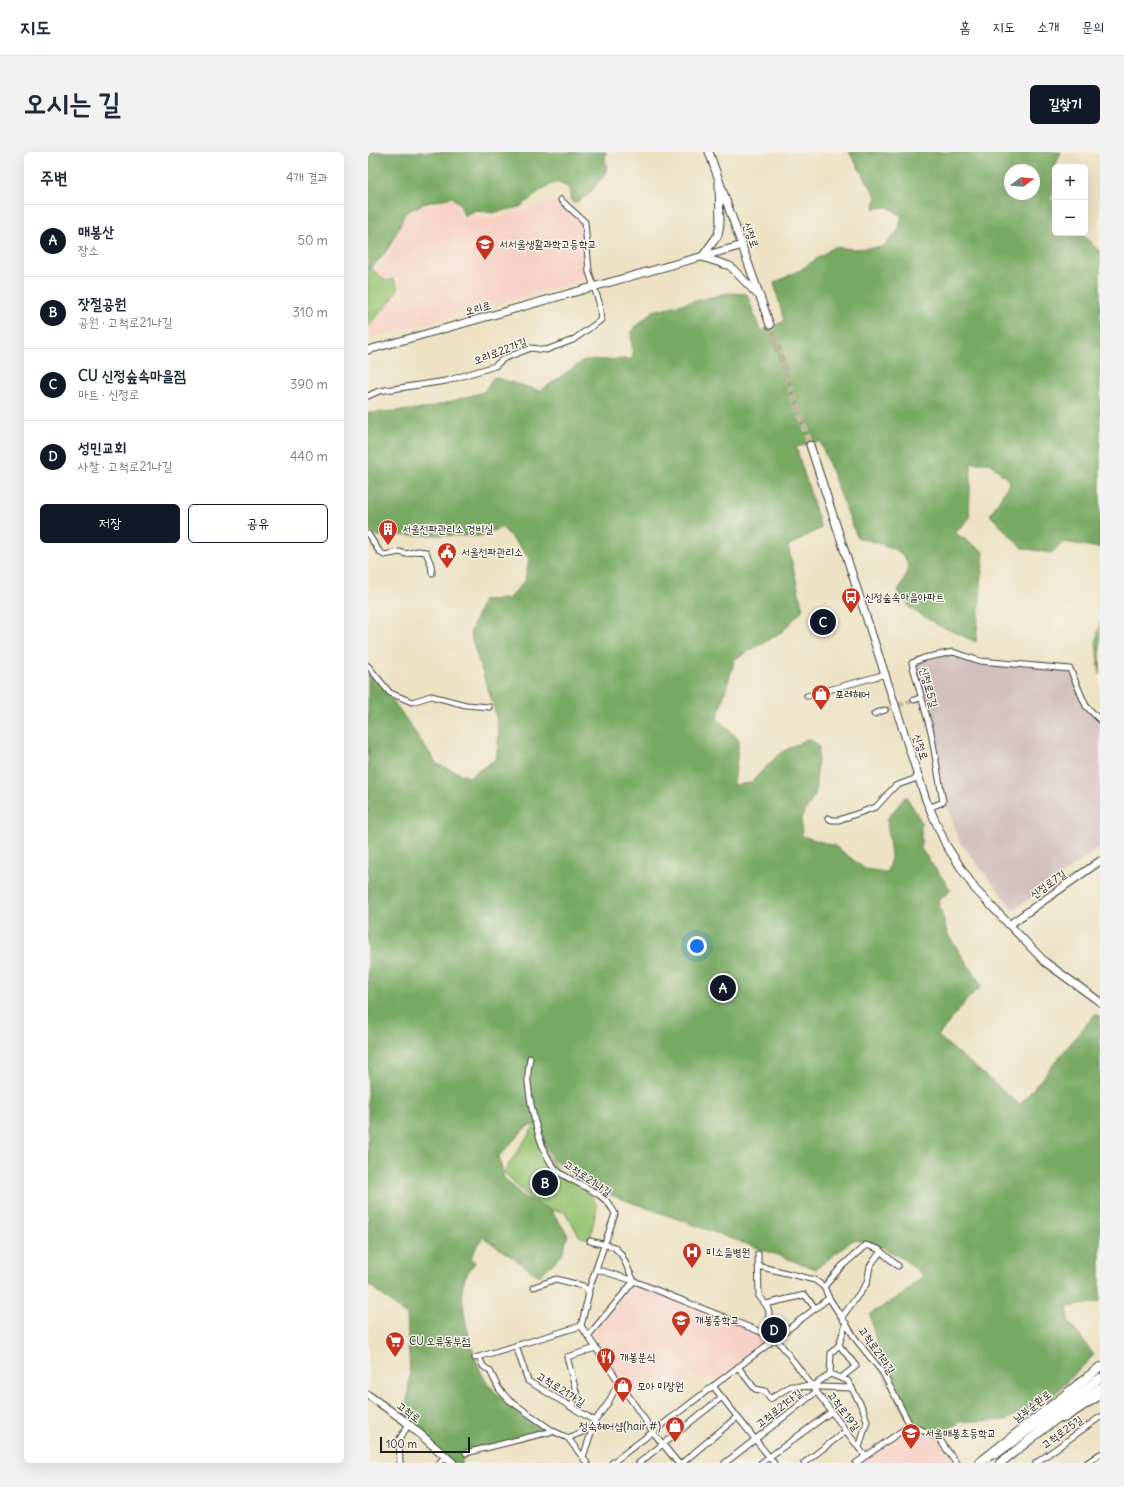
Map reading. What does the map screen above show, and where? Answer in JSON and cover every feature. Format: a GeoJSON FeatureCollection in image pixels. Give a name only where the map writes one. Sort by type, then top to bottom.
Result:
{"type":"FeatureCollection","features":[{"type":"Feature","properties":{"kind":"main road","name":"신정로"},"geometry":{"type":"LineString","coordinates":[[709,152],[770,325]]}},
{"type":"Feature","properties":{"kind":"main road"},"geometry":{"type":"LineString","coordinates":[[719,178],[720,223],[718,236],[702,257],[730,266],[760,297]]}},
{"type":"Feature","properties":{"kind":"main road","name":"오리로"},"geometry":{"type":"LineString","coordinates":[[368,350],[743,245]]}},
{"type":"Feature","properties":{"kind":"main road","name":"신정로"},"geometry":{"type":"LineString","coordinates":[[810,445],[929,808],[946,845],[975,889],[1045,962],[1100,1002]]}},
{"type":"Feature","properties":{"kind":"main road","name":"신정로7길"},"geometry":{"type":"LineString","coordinates":[[1009,925],[1100,861]]}},
{"type":"Feature","properties":{"kind":"main road","name":"남부순환로"},"geometry":{"type":"LineString","coordinates":[[978,1463],[1100,1367]]}},
{"type":"Feature","properties":{"kind":"main road","name":"남부순환로"},"geometry":{"type":"LineString","coordinates":[[982,1463],[1100,1378]]}},
{"type":"Feature","properties":{"kind":"main road"},"geometry":{"type":"LineString","coordinates":[[1000,1463],[1064,1413],[1100,1388]]}},
{"type":"Feature","properties":{"kind":"main road","name":"고척로"},"geometry":{"type":"LineString","coordinates":[[368,1395],[408,1424],[453,1463]]}},
{"type":"Feature","properties":{"kind":"main road"},"geometry":{"type":"LineString","coordinates":[[1036,1436],[1100,1395]]}},
{"type":"Feature","properties":{"kind":"street"},"geometry":{"type":"LineString","coordinates":[[561,200],[585,222],[589,272],[593,288]]}},
{"type":"Feature","properties":{"kind":"street","name":"오리로22가길"},"geometry":{"type":"LineString","coordinates":[[368,396],[379,391],[446,381],[495,366],[503,359],[531,348],[546,350],[573,340],[601,320],[599,302],[593,288]]}},
{"type":"Feature","properties":{"kind":"street"},"geometry":{"type":"LineString","coordinates":[[368,534],[379,551],[384,555],[400,552],[406,554],[418,551],[426,552],[431,565],[432,573]]}},
{"type":"Feature","properties":{"kind":"street","name":"신정로5길"},"geometry":{"type":"LineString","coordinates":[[929,808],[943,802],[931,732],[920,698],[912,663],[932,656],[953,652],[980,661],[1070,669],[1086,706],[1100,720]]}},
{"type":"Feature","properties":{"kind":"street"},"geometry":{"type":"LineString","coordinates":[[368,666],[390,693],[412,702],[431,696],[466,705],[489,707]]}},
{"type":"Feature","properties":{"kind":"street"},"geometry":{"type":"LineString","coordinates":[[807,696],[886,674]]}},
{"type":"Feature","properties":{"kind":"street"},"geometry":{"type":"LineString","coordinates":[[914,700],[920,698]]}},
{"type":"Feature","properties":{"kind":"street"},"geometry":{"type":"LineString","coordinates":[[874,714],[885,710]]}},
{"type":"Feature","properties":{"kind":"street"},"geometry":{"type":"LineString","coordinates":[[828,818],[832,820],[839,820],[876,807],[895,786],[920,777]]}},
{"type":"Feature","properties":{"kind":"street","name":"고척로21나길"},"geometry":{"type":"LineString","coordinates":[[530,1058],[527,1081],[540,1140],[550,1161],[559,1172],[585,1186],[601,1198],[613,1208],[616,1214],[588,1292],[581,1326]]}},
{"type":"Feature","properties":{"kind":"street"},"geometry":{"type":"LineString","coordinates":[[590,1241],[614,1247],[621,1254],[634,1281]]}},
{"type":"Feature","properties":{"kind":"street"},"geometry":{"type":"LineString","coordinates":[[758,1266],[815,1280],[824,1287],[841,1267],[866,1245],[881,1251],[898,1266]]}},
{"type":"Feature","properties":{"kind":"street"},"geometry":{"type":"LineString","coordinates":[[842,1318],[867,1283],[870,1266],[881,1251]]}},
{"type":"Feature","properties":{"kind":"street"},"geometry":{"type":"LineString","coordinates":[[758,1254],[759,1296],[771,1313],[764,1334]]}},
{"type":"Feature","properties":{"kind":"street"},"geometry":{"type":"LineString","coordinates":[[596,1269],[634,1281],[776,1338]]}},
{"type":"Feature","properties":{"kind":"street"},"geometry":{"type":"LineString","coordinates":[[534,1287],[556,1279],[583,1286],[588,1292]]}},
{"type":"Feature","properties":{"kind":"street"},"geometry":{"type":"LineString","coordinates":[[588,1336],[634,1281]]}},
{"type":"Feature","properties":{"kind":"street","name":"고척로21라길"},"geometry":{"type":"LineString","coordinates":[[824,1287],[829,1298],[857,1341],[883,1373],[910,1425]]}},
{"type":"Feature","properties":{"kind":"street"},"geometry":{"type":"LineString","coordinates":[[766,1304],[805,1296],[815,1308]]}},
{"type":"Feature","properties":{"kind":"street"},"geometry":{"type":"LineString","coordinates":[[612,1463],[829,1298]]}},
{"type":"Feature","properties":{"kind":"street","name":"고척로19길"},"geometry":{"type":"LineString","coordinates":[[846,1323],[839,1345],[831,1353],[830,1374],[848,1381],[863,1409],[867,1421],[859,1448]]}},
{"type":"Feature","properties":{"kind":"street"},"geometry":{"type":"LineString","coordinates":[[587,1463],[568,1438],[553,1431],[509,1400],[499,1389],[490,1371],[483,1366],[477,1357],[581,1326],[653,1432],[678,1463]]}},
{"type":"Feature","properties":{"kind":"street","name":"고척로19길"},"geometry":{"type":"LineString","coordinates":[[776,1338],[865,1456]]}},
{"type":"Feature","properties":{"kind":"street","name":"고척로19길"},"geometry":{"type":"LineString","coordinates":[[839,1345],[856,1366],[841,1378]]}},
{"type":"Feature","properties":{"kind":"street","name":"고척로21가길"},"geometry":{"type":"LineString","coordinates":[[516,1346],[528,1381],[595,1421]]}},
{"type":"Feature","properties":{"kind":"street"},"geometry":{"type":"LineString","coordinates":[[571,1407],[577,1395],[567,1357],[596,1348]]}},
{"type":"Feature","properties":{"kind":"street"},"geometry":{"type":"LineString","coordinates":[[738,1367],[755,1389],[765,1391],[770,1399],[791,1386],[812,1387],[830,1374]]}},
{"type":"Feature","properties":{"kind":"street"},"geometry":{"type":"LineString","coordinates":[[583,1457],[595,1421],[608,1403],[619,1382]]}},
{"type":"Feature","properties":{"kind":"street","name":"고척로21다길"},"geometry":{"type":"LineString","coordinates":[[713,1386],[774,1463]]}},
{"type":"Feature","properties":{"kind":"street","name":"고척로19길"},"geometry":{"type":"LineString","coordinates":[[812,1387],[852,1388]]}},
{"type":"Feature","properties":{"kind":"street","name":"고척로21다길"},"geometry":{"type":"LineString","coordinates":[[755,1439],[816,1392]]}},
{"type":"Feature","properties":{"kind":"street"},"geometry":{"type":"LineString","coordinates":[[639,1463],[722,1397]]}},
{"type":"Feature","properties":{"kind":"street"},"geometry":{"type":"LineString","coordinates":[[761,1463],[831,1412]]}},
{"type":"Feature","properties":{"kind":"street"},"geometry":{"type":"LineString","coordinates":[[682,1463],[737,1417]]}},
{"type":"Feature","properties":{"kind":"street","name":"고척로25길"},"geometry":{"type":"LineString","coordinates":[[1036,1463],[1100,1417]]}},
{"type":"Feature","properties":{"kind":"street"},"geometry":{"type":"LineString","coordinates":[[400,1463],[399,1440],[408,1424]]}},
{"type":"Feature","properties":{"kind":"street"},"geometry":{"type":"LineString","coordinates":[[856,1463],[910,1425],[938,1437],[956,1463]]}},
{"type":"Feature","properties":{"kind":"street"},"geometry":{"type":"LineString","coordinates":[[568,1438],[594,1427]]}},
{"type":"Feature","properties":{"kind":"street"},"geometry":{"type":"LineString","coordinates":[[466,1453],[553,1431]]}},
{"type":"Feature","properties":{"kind":"street"},"geometry":{"type":"LineString","coordinates":[[804,1463],[846,1431]]}},
{"type":"Feature","properties":{"kind":"street"},"geometry":{"type":"LineString","coordinates":[[725,1463],[755,1439]]}},
{"type":"Feature","properties":{"kind":"street"},"geometry":{"type":"LineString","coordinates":[[1088,1463],[1100,1454]]}},
{"type":"Feature","properties":{"kind":"street"},"geometry":{"type":"LineString","coordinates":[[439,1463],[446,1456]]}},
{"type":"Feature","properties":{"kind":"shaded area","name":"서서울생활과학고등학교"},"geometry":{"type":"Polygon","coordinates":[[[448,199],[456,201],[461,219],[481,216],[489,219],[561,200],[585,222],[591,278],[368,339],[368,329],[377,316],[396,299],[402,291],[396,277],[386,280],[375,271],[389,252],[402,222],[408,212],[448,199]]]}},
{"type":"Feature","properties":{"kind":"shaded area"},"geometry":{"type":"Polygon","coordinates":[[[953,652],[980,661],[1070,669],[1086,706],[1100,720],[1100,847],[1014,910],[959,841],[941,785],[931,732],[912,663],[953,652]]]}},
{"type":"Feature","properties":{"kind":"shaded area","name":"개봉중학교"},"geometry":{"type":"Polygon","coordinates":[[[634,1281],[776,1338],[720,1381],[685,1375],[683,1392],[626,1392],[588,1336],[634,1281]]]}},
{"type":"Feature","properties":{"kind":"shaded area","name":"서울매봉초등학교"},"geometry":{"type":"Polygon","coordinates":[[[910,1425],[938,1437],[956,1463],[856,1463],[910,1425]]]}},
{"type":"Feature","properties":{"kind":"green space"},"geometry":{"type":"Polygon","coordinates":[[[606,152],[605,158],[607,171],[590,193],[574,204],[570,199],[570,189],[558,181],[541,190],[520,207],[492,213],[476,210],[464,216],[460,204],[452,197],[423,204],[405,213],[391,244],[381,258],[368,269],[368,153],[606,152]]]}},
{"type":"Feature","properties":{"kind":"green space"},"geometry":{"type":"Polygon","coordinates":[[[849,152],[1061,152],[1056,164],[1052,164],[1052,195],[1050,198],[1052,200],[1052,236],[1084,236],[1100,252],[1100,548],[1064,542],[1051,553],[1022,548],[990,515],[1010,482],[990,463],[971,463],[969,519],[955,533],[984,552],[976,642],[938,625],[911,609],[898,591],[907,571],[907,563],[904,556],[890,547],[857,537],[820,441],[796,447],[821,528],[788,546],[803,609],[783,631],[735,659],[717,718],[739,740],[734,785],[750,783],[780,753],[809,738],[819,747],[815,795],[801,818],[802,836],[835,846],[865,869],[887,872],[891,858],[887,819],[906,796],[921,821],[921,849],[951,890],[938,901],[948,935],[982,986],[969,997],[938,1036],[1020,1105],[1095,1014],[1100,1017],[1100,1302],[1067,1307],[1069,1322],[1094,1355],[1050,1399],[1005,1420],[960,1422],[938,1437],[910,1425],[883,1373],[870,1314],[902,1295],[923,1276],[916,1269],[900,1257],[882,1247],[863,1241],[853,1240],[816,1269],[592,1188],[553,1160],[536,1124],[526,1127],[499,1156],[504,1178],[525,1198],[551,1210],[568,1235],[562,1255],[539,1276],[483,1237],[471,1257],[475,1263],[463,1282],[462,1290],[464,1312],[470,1339],[478,1365],[488,1384],[510,1404],[553,1431],[466,1453],[461,1463],[453,1463],[405,1421],[410,1374],[407,1315],[368,1284],[368,673],[394,702],[437,764],[469,777],[496,759],[499,734],[494,707],[470,634],[483,600],[508,599],[525,581],[529,558],[502,527],[480,536],[377,536],[368,530],[368,413],[424,409],[484,392],[494,377],[540,391],[585,360],[633,359],[631,331],[653,311],[728,293],[747,294],[760,331],[771,328],[796,409],[772,327],[784,321],[774,283],[802,269],[834,247],[853,249],[883,247],[898,231],[902,216],[888,207],[874,208],[876,196],[849,152]]]}},
{"type":"Feature","properties":{"kind":"green space"},"geometry":{"type":"Polygon","coordinates":[[[371,268],[386,281],[394,279],[398,288],[389,304],[368,327],[368,270],[371,268]]]}},
{"type":"Feature","properties":{"kind":"green space"},"geometry":{"type":"Polygon","coordinates":[[[1100,622],[1100,675],[1096,641],[1100,622]]]}},
{"type":"Feature","properties":{"kind":"green space"},"geometry":{"type":"Polygon","coordinates":[[[536,1123],[547,1154],[564,1179],[587,1187],[597,1206],[590,1239],[580,1237],[565,1212],[538,1208],[504,1172],[536,1123]]]}},
{"type":"Feature","properties":{"kind":"tunnel"},"geometry":{"type":"LineString","coordinates":[[770,325],[810,445]]}},
{"type":"Feature","properties":{"kind":"tunnel"},"geometry":{"type":"LineString","coordinates":[[885,710],[914,700]]}},
{"type":"Feature","properties":{"kind":"place","name":"서서울생활과학고등학교"},"geometry":{"type":"Point","coordinates":[485,261]}},
{"type":"Feature","properties":{"kind":"place","name":"서울전파관리소 경비실"},"geometry":{"type":"Point","coordinates":[388,546]}},
{"type":"Feature","properties":{"kind":"place","name":"서울전파관리소"},"geometry":{"type":"Point","coordinates":[447,569]}},
{"type":"Feature","properties":{"kind":"place","name":"신정숲속마을아파트"},"geometry":{"type":"Point","coordinates":[851,614]}},
{"type":"Feature","properties":{"kind":"place","name":"CU 신정숲속마을점"},"geometry":{"type":"Point","coordinates":[823,622]}},
{"type":"Feature","properties":{"kind":"place","name":"포레헤어"},"geometry":{"type":"Point","coordinates":[821,711]}},
{"type":"Feature","properties":{"kind":"place","name":"매봉산"},"geometry":{"type":"Point","coordinates":[723,988]}},
{"type":"Feature","properties":{"kind":"place","name":"잣절공원"},"geometry":{"type":"Point","coordinates":[545,1183]}},
{"type":"Feature","properties":{"kind":"place","name":"미소들병원"},"geometry":{"type":"Point","coordinates":[692,1269]}},
{"type":"Feature","properties":{"kind":"place","name":"성민교회"},"geometry":{"type":"Point","coordinates":[774,1330]}},
{"type":"Feature","properties":{"kind":"place","name":"개봉중학교"},"geometry":{"type":"Point","coordinates":[681,1337]}},
{"type":"Feature","properties":{"kind":"place","name":"CU 오류동부점"},"geometry":{"type":"Point","coordinates":[395,1358]}},
{"type":"Feature","properties":{"kind":"place","name":"개봉분식"},"geometry":{"type":"Point","coordinates":[606,1374]}},
{"type":"Feature","properties":{"kind":"place","name":"모아 미장원"},"geometry":{"type":"Point","coordinates":[623,1403]}},
{"type":"Feature","properties":{"kind":"place","name":"정숙헤어샵(hair #)"},"geometry":{"type":"Point","coordinates":[675,1443]}},
{"type":"Feature","properties":{"kind":"place","name":"서울매봉초등학교"},"geometry":{"type":"Point","coordinates":[911,1450]}}]}
